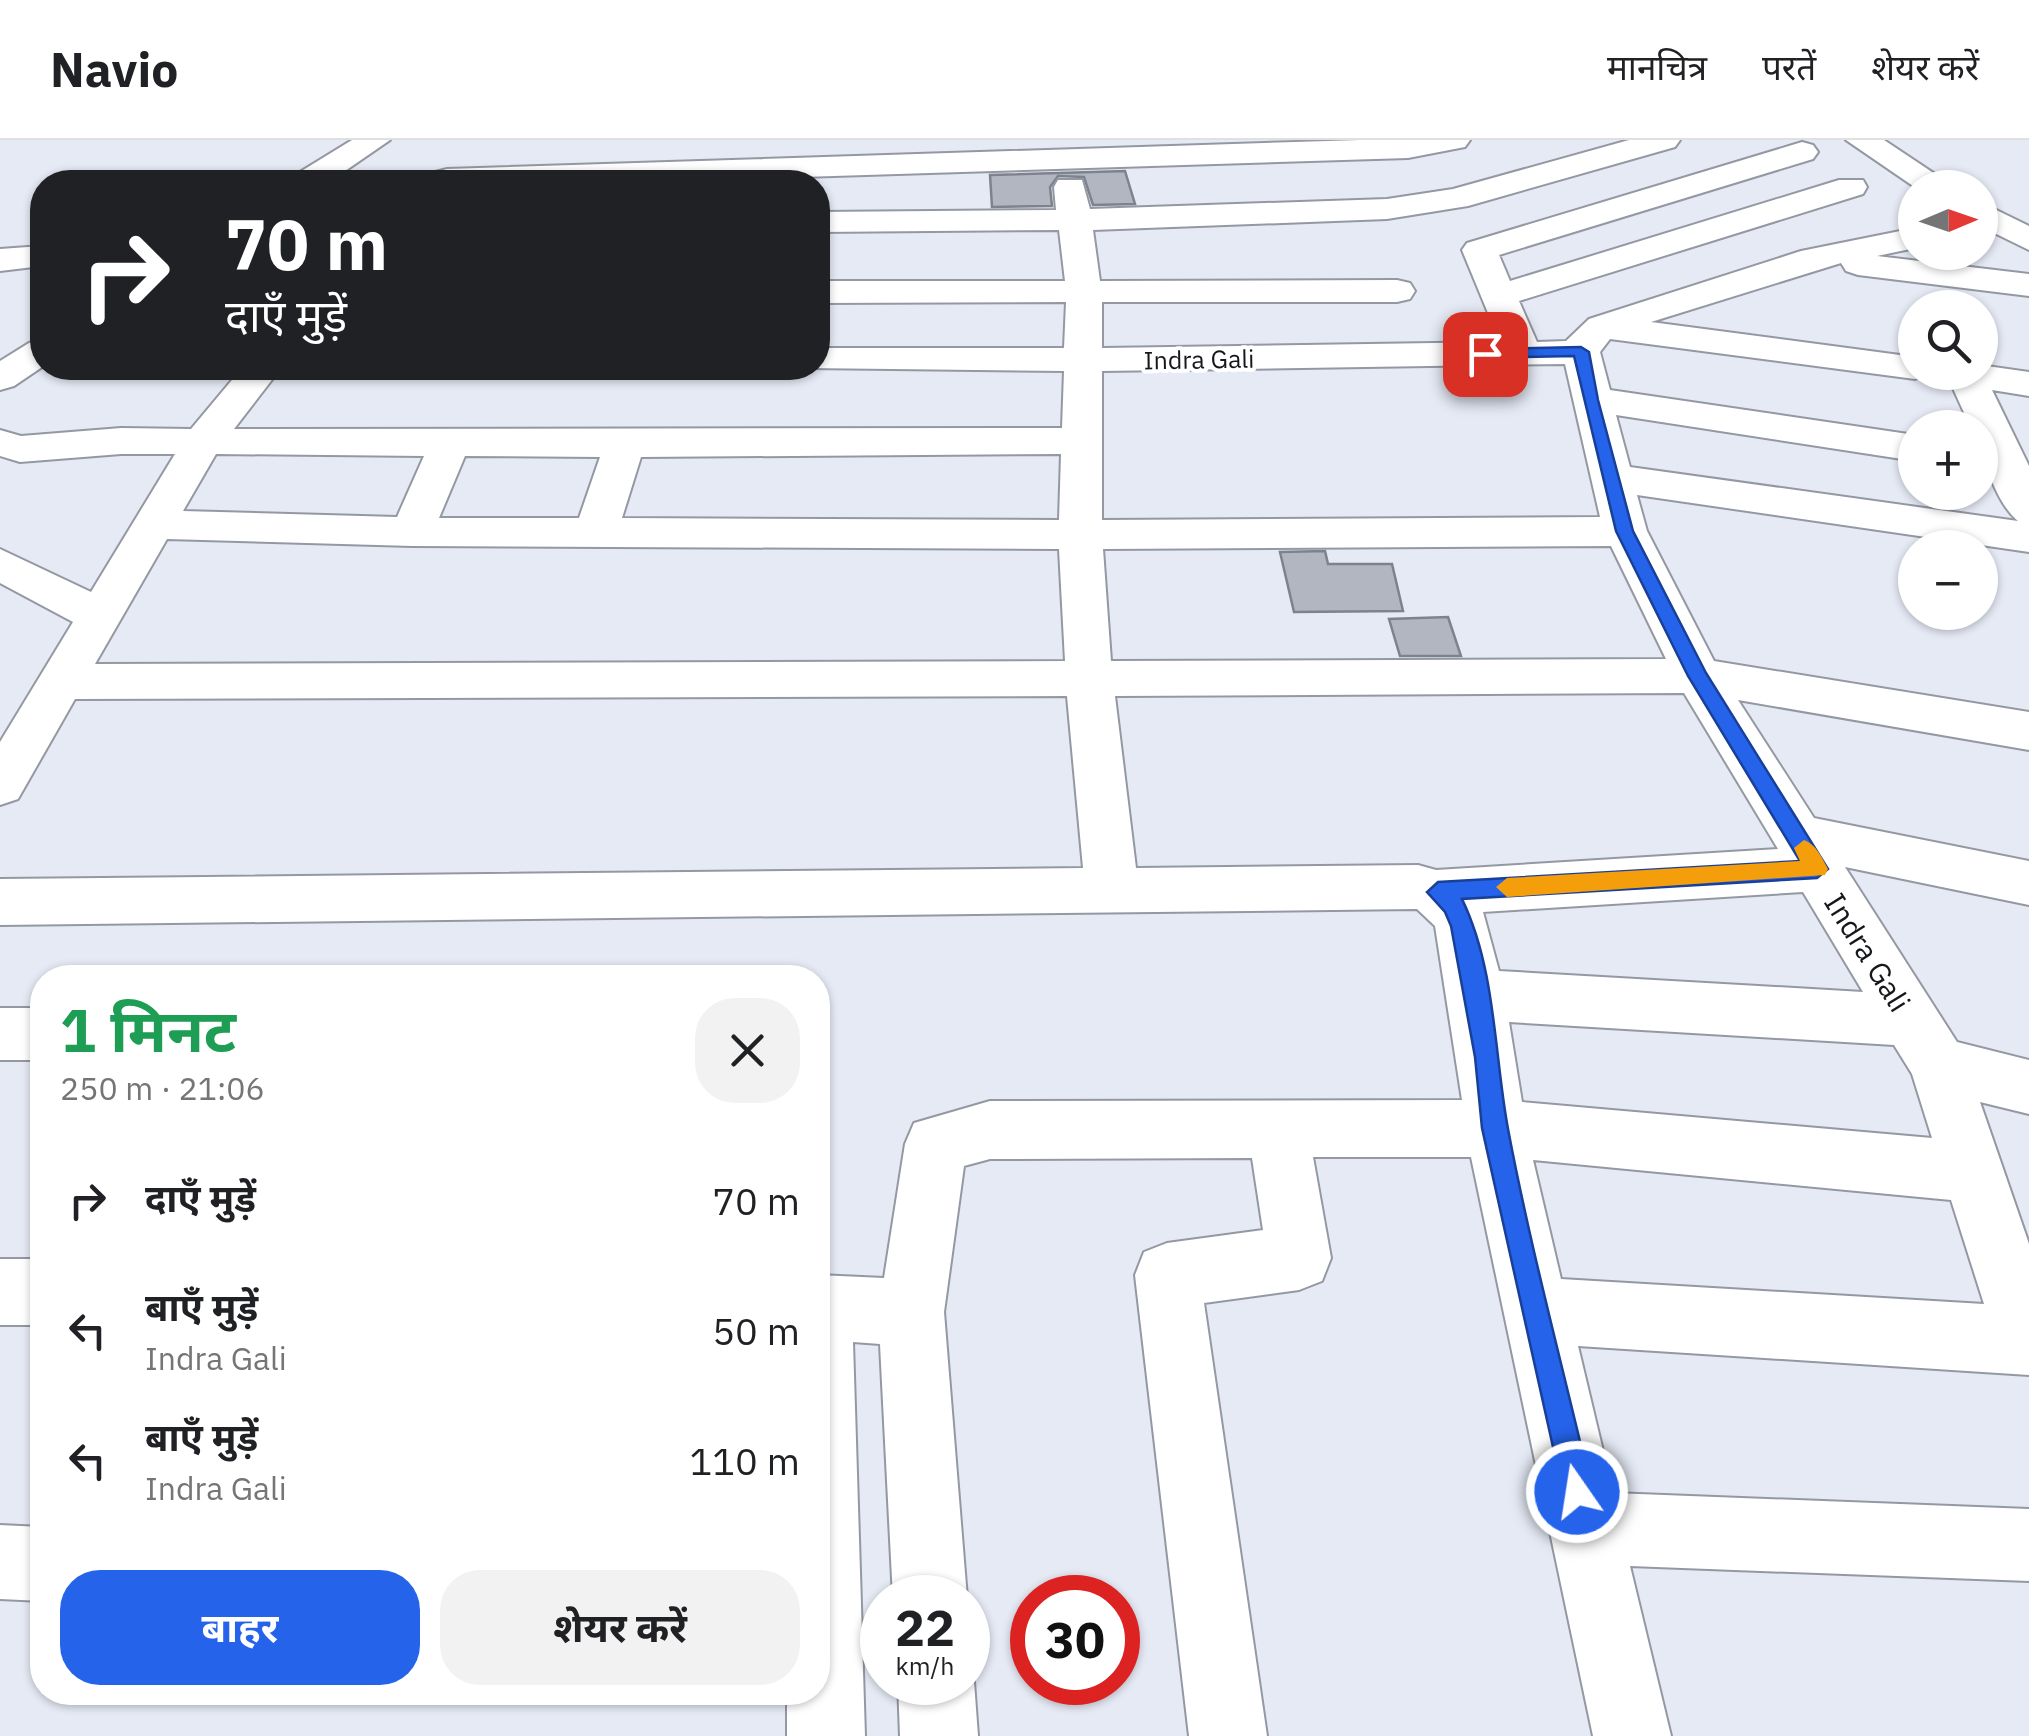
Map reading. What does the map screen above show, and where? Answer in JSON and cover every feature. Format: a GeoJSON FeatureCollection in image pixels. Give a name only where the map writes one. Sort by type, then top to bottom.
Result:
{"type":"FeatureCollection","features":[{"type":"Feature","properties":{"kind":"street"},"geometry":{"type":"LineString","coordinates":[[326,170],[374,140]]}},
{"type":"Feature","properties":{"kind":"street"},"geometry":{"type":"LineString","coordinates":[[740,170],[1408,148],[1454,140]]}},
{"type":"Feature","properties":{"kind":"street"},"geometry":{"type":"LineString","coordinates":[[830,222],[1075,220],[1387,209],[1456,200],[1664,140]]}},
{"type":"Feature","properties":{"kind":"street"},"geometry":{"type":"LineString","coordinates":[[1862,140],[1911,170]]}},
{"type":"Feature","properties":{"kind":"street"},"geometry":{"type":"LineString","coordinates":[[1478,250],[1793,146],[1898,222]]}},
{"type":"Feature","properties":{"kind":"street"},"geometry":{"type":"LineString","coordinates":[[1065,160],[1084,292],[1080,535],[1089,677],[1112,892]]}},
{"type":"Feature","properties":{"kind":"street"},"geometry":{"type":"LineString","coordinates":[[1498,296],[1851,187]]}},
{"type":"Feature","properties":{"kind":"street"},"geometry":{"type":"LineString","coordinates":[[1456,200],[1523,353]]}},
{"type":"Feature","properties":{"kind":"street"},"geometry":{"type":"LineString","coordinates":[[1998,220],[2029,240]]}},
{"type":"Feature","properties":{"kind":"street"},"geometry":{"type":"LineString","coordinates":[[1589,355],[1813,258],[1898,239]]}},
{"type":"Feature","properties":{"kind":"street"},"geometry":{"type":"LineString","coordinates":[[0,260],[30,257]]}},
{"type":"Feature","properties":{"kind":"street"},"geometry":{"type":"LineString","coordinates":[[1813,258],[2029,284]]}},
{"type":"Feature","properties":{"kind":"street"},"geometry":{"type":"LineString","coordinates":[[830,292],[1397,290]]}},
{"type":"Feature","properties":{"kind":"street"},"geometry":{"type":"LineString","coordinates":[[1589,355],[1898,367]]}},
{"type":"Feature","properties":{"kind":"street"},"geometry":{"type":"LineString","coordinates":[[1589,355],[1898,443]]}},
{"type":"Feature","properties":{"kind":"street","name":"Indra Gali"},"geometry":{"type":"LineString","coordinates":[[830,359],[1589,355],[1624,531],[1698,676],[1924,1042],[1973,1172],[2029,1340]]}},
{"type":"Feature","properties":{"kind":"street"},"geometry":{"type":"LineString","coordinates":[[0,378],[30,358]]}},
{"type":"Feature","properties":{"kind":"street"},"geometry":{"type":"LineString","coordinates":[[0,784],[204,441],[252,380]]}},
{"type":"Feature","properties":{"kind":"street"},"geometry":{"type":"LineString","coordinates":[[1998,380],[2029,384]]}},
{"type":"Feature","properties":{"kind":"street"},"geometry":{"type":"LineString","coordinates":[[1967,390],[2029,510]]}},
{"type":"Feature","properties":{"kind":"street"},"geometry":{"type":"LineString","coordinates":[[0,443],[20,449],[204,441],[1081,441]]}},
{"type":"Feature","properties":{"kind":"street"},"geometry":{"type":"LineString","coordinates":[[412,532],[450,444]]}},
{"type":"Feature","properties":{"kind":"street"},"geometry":{"type":"LineString","coordinates":[[596,533],[624,444]]}},
{"type":"Feature","properties":{"kind":"street"},"geometry":{"type":"LineString","coordinates":[[1612,478],[2029,537]]}},
{"type":"Feature","properties":{"kind":"street"},"geometry":{"type":"LineString","coordinates":[[156,524],[596,533],[1624,531]]}},
{"type":"Feature","properties":{"kind":"street"},"geometry":{"type":"LineString","coordinates":[[0,564],[100,618]]}},
{"type":"Feature","properties":{"kind":"street"},"geometry":{"type":"LineString","coordinates":[[60,682],[1698,676],[2029,731]]}},
{"type":"Feature","properties":{"kind":"street"},"geometry":{"type":"LineString","coordinates":[[0,902],[1418,887],[1438,892],[1807,852],[2029,883]]}},
{"type":"Feature","properties":{"kind":"street"},"geometry":{"type":"LineString","coordinates":[[1438,892],[1454,906],[1462,926],[1495,1128],[1632,1736]]}},
{"type":"Feature","properties":{"kind":"street"},"geometry":{"type":"LineString","coordinates":[[1476,996],[1924,1042],[2029,1087]]}},
{"type":"Feature","properties":{"kind":"street"},"geometry":{"type":"LineString","coordinates":[[0,1034],[30,1034]]}},
{"type":"Feature","properties":{"kind":"street"},"geometry":{"type":"LineString","coordinates":[[928,1575],[911,1312],[936,1144],[990,1130],[1495,1128],[1973,1172]]}},
{"type":"Feature","properties":{"kind":"street"},"geometry":{"type":"LineString","coordinates":[[1228,1736],[1168,1275],[1299,1258],[1278,1129]]}},
{"type":"Feature","properties":{"kind":"street"},"geometry":{"type":"LineString","coordinates":[[0,1292],[30,1292]]}},
{"type":"Feature","properties":{"kind":"street"},"geometry":{"type":"LineString","coordinates":[[830,1309],[911,1312]]}},
{"type":"Feature","properties":{"kind":"street"},"geometry":{"type":"LineString","coordinates":[[1536,1310],[2029,1340]]}},
{"type":"Feature","properties":{"kind":"street"},"geometry":{"type":"LineString","coordinates":[[1586,1528],[2029,1544]]}},
{"type":"Feature","properties":{"kind":"street"},"geometry":{"type":"LineString","coordinates":[[0,1562],[30,1563]]}},
{"type":"Feature","properties":{"kind":"street"},"geometry":{"type":"LineString","coordinates":[[825,1705],[826,1736]]}},
{"type":"Feature","properties":{"kind":"street"},"geometry":{"type":"LineString","coordinates":[[938,1705],[940,1736]]}},
{"type":"Feature","properties":{"kind":"building"},"geometry":{"type":"Polygon","coordinates":[[[1125,171],[1135,204],[1093,205],[1084,177],[1058,176],[1050,187],[1052,206],[992,207],[990,175],[1125,171]]]}},
{"type":"Feature","properties":{"kind":"building"},"geometry":{"type":"Polygon","coordinates":[[[1325,551],[1328,564],[1392,564],[1403,611],[1294,612],[1280,552],[1325,551]]]}},
{"type":"Feature","properties":{"kind":"building"},"geometry":{"type":"Polygon","coordinates":[[[1448,617],[1461,656],[1400,656],[1389,619],[1448,617]]]}},
{"type":"Feature","properties":{"kind":"slow traffic"},"geometry":{"type":"LineString","coordinates":[[1507,887],[1817,869],[1804,848]]}},
{"type":"Feature","properties":{"kind":"route"},"geometry":{"type":"LineString","coordinates":[[1485,354],[1581,352],[1624,531],[1698,676],[1817,869],[1438,892],[1454,906],[1462,926],[1488,1057],[1495,1128],[1577,1492]]}}]}
